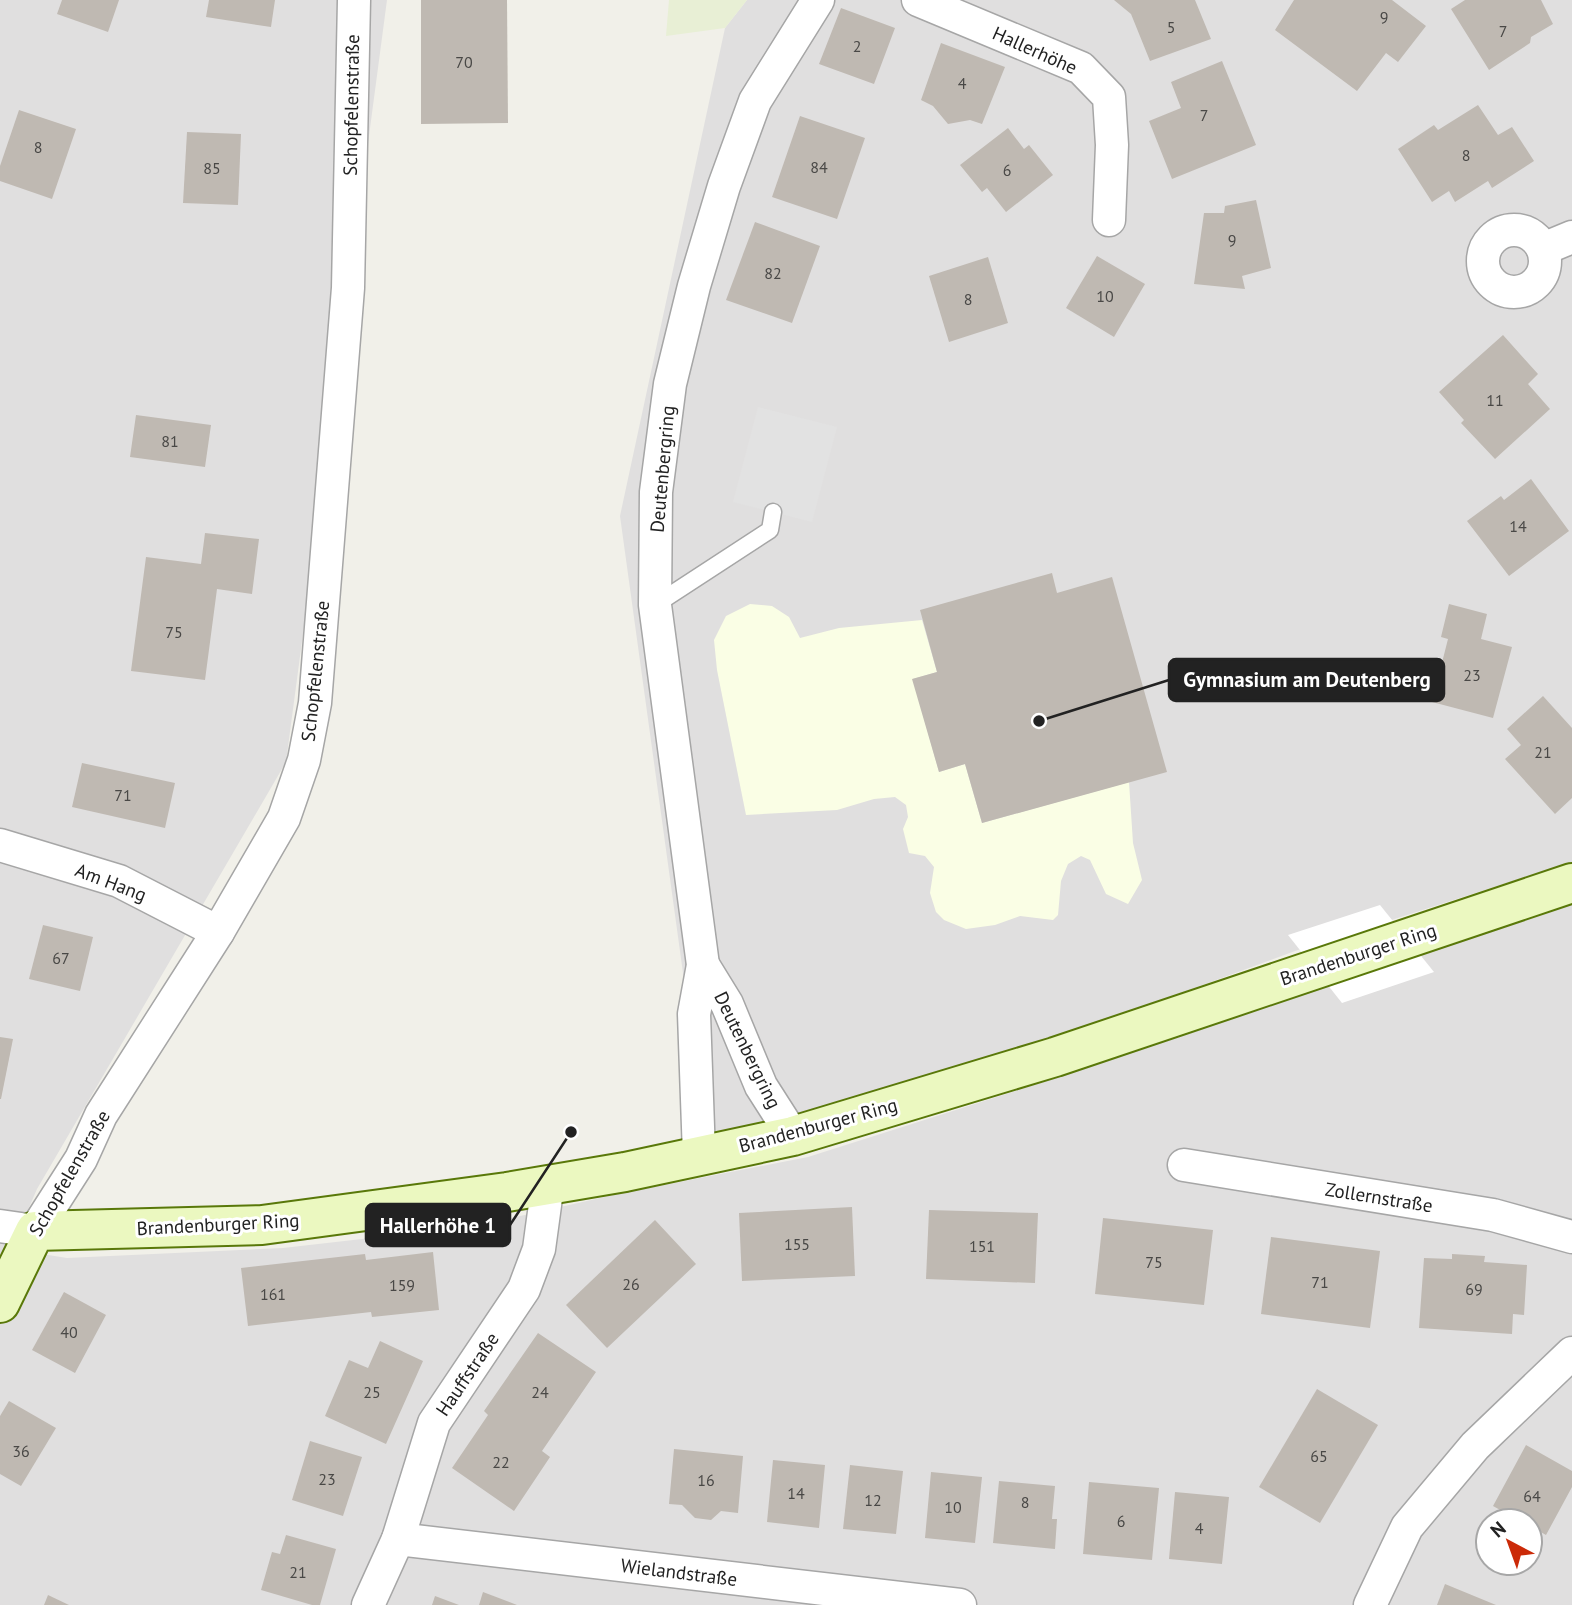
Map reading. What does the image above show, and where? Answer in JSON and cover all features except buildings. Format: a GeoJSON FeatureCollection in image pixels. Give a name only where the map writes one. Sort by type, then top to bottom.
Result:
{"type":"FeatureCollection","features":[{"type":"Feature","properties":{"kind":"street","name":"Schopfelenstraße"},"geometry":{"type":"LineString","coordinates":[[0,1303],[18,1228],[81,1159],[101,1115],[218,932],[284,818],[304,760],[315,703],[348,288],[354,0]]}},
{"type":"Feature","properties":{"kind":"street","name":"Deutenbergring"},"geometry":{"type":"LineString","coordinates":[[699,1155],[694,1013],[702,965],[654,605],[656,492],[670,384],[694,286],[724,186],[755,101],[818,0]]}},
{"type":"Feature","properties":{"kind":"street","name":"Hallerhöhe"},"geometry":{"type":"LineString","coordinates":[[918,0],[1081,68],[1109,97],[1112,145],[1109,220]]}},
{"type":"Feature","properties":{"kind":"street"},"geometry":{"type":"LineString","coordinates":[[1543,249],[1572,237]]}},
{"type":"Feature","properties":{"kind":"street","name":"Am Hang"},"geometry":{"type":"LineString","coordinates":[[0,845],[119,881],[218,932]]}},
{"type":"Feature","properties":{"kind":"street","name":"Brandenburger Ring"},"geometry":{"type":"LineString","coordinates":[[18,1228],[262,1225],[507,1192],[625,1172],[793,1136],[1055,1057],[1572,883]]}},
{"type":"Feature","properties":{"kind":"street","name":"Deutenbergring"},"geometry":{"type":"LineString","coordinates":[[702,965],[727,1004],[761,1086],[793,1136]]}},
{"type":"Feature","properties":{"kind":"street","name":"Zollernstraße"},"geometry":{"type":"LineString","coordinates":[[1184,1165],[1493,1215],[1572,1237]]}},
{"type":"Feature","properties":{"kind":"street","name":"Hauffstraße"},"geometry":{"type":"LineString","coordinates":[[368,1605],[398,1539],[434,1423],[524,1289],[539,1249],[548,1184]]}},
{"type":"Feature","properties":{"kind":"street"},"geometry":{"type":"LineString","coordinates":[[1370,1605],[1407,1527],[1475,1446],[1572,1353]]}},
{"type":"Feature","properties":{"kind":"street","name":"Wielandstraße"},"geometry":{"type":"LineString","coordinates":[[398,1539],[865,1600],[960,1605]]}},
{"type":"Feature","properties":{"kind":"lane"},"geometry":{"type":"LineString","coordinates":[[654,605],[770,530],[773,512]]}},
{"type":"Feature","properties":{"kind":"shaded area"},"geometry":{"type":"Polygon","coordinates":[[[0,0],[387,0],[286,762],[37,1189],[11,1249],[67,1258],[283,1248],[476,1226],[618,1194],[808,1157],[1050,1080],[1572,898],[1572,1605],[0,1605],[0,0]]]}},
{"type":"Feature","properties":{"kind":"shaded area"},"geometry":{"type":"Polygon","coordinates":[[[669,0],[747,0],[725,28],[666,36],[669,0]]]}},
{"type":"Feature","properties":{"kind":"shaded area"},"geometry":{"type":"Polygon","coordinates":[[[747,0],[1572,0],[1572,862],[1295,951],[1048,1042],[707,1147],[620,516],[725,28],[747,0]]]}},
{"type":"Feature","properties":{"kind":"shaded area"},"geometry":{"type":"Polygon","coordinates":[[[758,407],[837,427],[812,522],[733,502],[758,407]]]}},
{"type":"Feature","properties":{"kind":"shaded area"},"geometry":{"type":"Polygon","coordinates":[[[750,604],[772,606],[789,617],[800,638],[839,628],[922,620],[937,672],[913,679],[939,772],[965,764],[982,823],[1129,782],[1133,843],[1142,880],[1128,904],[1106,894],[1090,860],[1081,856],[1068,864],[1061,881],[1058,915],[1053,920],[1020,916],[995,925],[966,929],[944,920],[936,912],[930,893],[934,867],[925,856],[909,853],[903,829],[908,817],[906,805],[895,797],[874,799],[837,810],[746,815],[717,670],[714,640],[726,616],[750,604]]]}},
{"type":"Feature","properties":{"kind":"pier"},"geometry":{"type":"Polygon","coordinates":[[[1380,905],[1434,972],[1342,1003],[1288,935],[1380,905]]]}},
{"type":"Feature","properties":{"kind":"place","name":"Gymnasium am Deutenberg"},"geometry":{"type":"Point","coordinates":[1039,721]}},
{"type":"Feature","properties":{"kind":"place","name":"Hallerhöhe 1"},"geometry":{"type":"Point","coordinates":[571,1132]}}]}
